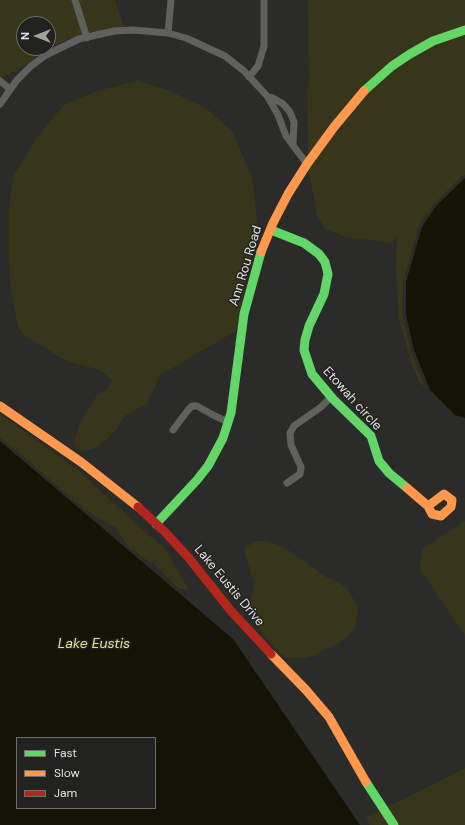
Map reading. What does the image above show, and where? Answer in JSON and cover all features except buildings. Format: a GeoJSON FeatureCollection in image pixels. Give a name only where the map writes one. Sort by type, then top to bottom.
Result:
{"type":"FeatureCollection","features":[{"type":"Feature","properties":{"kind":"street"},"geometry":{"type":"LineString","coordinates":[[75,0],[87,38]]}},
{"type":"Feature","properties":{"kind":"street"},"geometry":{"type":"LineString","coordinates":[[168,33],[171,0]]}},
{"type":"Feature","properties":{"kind":"street"},"geometry":{"type":"LineString","coordinates":[[249,77],[258,66],[264,46],[264,0]]}},
{"type":"Feature","properties":{"kind":"street"},"geometry":{"type":"LineString","coordinates":[[0,104],[17,80],[31,66],[46,55],[79,40],[114,31],[133,30],[168,33],[186,38],[225,56],[249,77],[268,97],[286,136],[307,164]]}},
{"type":"Feature","properties":{"kind":"street","name":"Ann Rou Road"},"geometry":{"type":"LineString","coordinates":[[156,524],[208,466],[223,438],[231,413],[244,314],[249,294],[260,255],[270,230],[288,194],[334,126],[360,95],[392,66],[410,54],[433,41],[465,30]]}},
{"type":"Feature","properties":{"kind":"street"},"geometry":{"type":"LineString","coordinates":[[0,81],[10,89]]}},
{"type":"Feature","properties":{"kind":"street"},"geometry":{"type":"LineString","coordinates":[[268,97],[273,98],[290,112],[294,122],[293,144]]}},
{"type":"Feature","properties":{"kind":"street"},"geometry":{"type":"LineString","coordinates":[[277,114],[286,108]]}},
{"type":"Feature","properties":{"kind":"street","name":"Etowah circle"},"geometry":{"type":"LineString","coordinates":[[270,230],[304,243],[319,254],[325,262],[328,274],[324,294],[304,340],[304,350],[312,374],[331,397],[371,436],[379,461],[389,473],[428,506]]}},
{"type":"Feature","properties":{"kind":"street"},"geometry":{"type":"LineString","coordinates":[[287,483],[300,474],[301,467],[291,445],[290,432],[294,426],[321,407],[331,397]]}},
{"type":"Feature","properties":{"kind":"street","name":"Lake Eustis Drive"},"geometry":{"type":"LineString","coordinates":[[0,406],[81,462],[114,488],[156,524],[188,557],[231,611],[306,690],[329,717],[366,784],[394,825]]}},
{"type":"Feature","properties":{"kind":"street"},"geometry":{"type":"LineString","coordinates":[[173,430],[192,406],[197,406],[228,422]]}},
{"type":"Feature","properties":{"kind":"shaded area"},"geometry":{"type":"Polygon","coordinates":[[[0,0],[115,0],[124,27],[87,33],[56,45],[56,16],[16,16],[16,56],[37,56],[20,69],[0,78],[0,0]]]}},
{"type":"Feature","properties":{"kind":"shaded area"},"geometry":{"type":"Polygon","coordinates":[[[308,0],[465,0],[465,27],[408,51],[308,157],[308,0]]]}},
{"type":"Feature","properties":{"kind":"shaded area"},"geometry":{"type":"Polygon","coordinates":[[[465,34],[465,175],[461,177],[434,204],[419,226],[403,282],[402,315],[411,351],[426,389],[419,381],[410,361],[399,321],[396,270],[397,236],[391,243],[347,237],[325,229],[317,215],[308,169],[363,97],[394,69],[435,44],[465,34]]]}},
{"type":"Feature","properties":{"kind":"shaded area"},"geometry":{"type":"Polygon","coordinates":[[[137,81],[165,89],[206,108],[232,131],[252,177],[258,229],[236,331],[160,375],[148,403],[126,415],[116,430],[104,442],[95,448],[83,451],[76,448],[74,441],[80,423],[97,395],[108,388],[112,381],[104,373],[96,369],[70,362],[59,357],[26,337],[18,327],[11,292],[9,265],[9,205],[13,177],[37,137],[64,105],[97,91],[137,81]]]}},
{"type":"Feature","properties":{"kind":"shaded area"},"geometry":{"type":"Polygon","coordinates":[[[0,414],[79,471],[146,533],[164,547],[189,590],[178,588],[155,565],[129,547],[116,528],[87,511],[0,437],[0,414]]]}},
{"type":"Feature","properties":{"kind":"shaded area"},"geometry":{"type":"Polygon","coordinates":[[[465,521],[465,636],[420,569],[422,549],[465,521]]]}},
{"type":"Feature","properties":{"kind":"shaded area"},"geometry":{"type":"Polygon","coordinates":[[[255,541],[268,541],[285,548],[326,577],[337,581],[347,589],[358,606],[355,630],[337,644],[308,658],[289,658],[280,654],[262,633],[251,612],[251,598],[254,584],[244,549],[255,541]]]}},
{"type":"Feature","properties":{"kind":"shaded area"},"geometry":{"type":"Polygon","coordinates":[[[465,768],[465,825],[399,825],[386,808],[465,768]]]}},
{"type":"Feature","properties":{"kind":"shaded area"},"geometry":{"type":"Polygon","coordinates":[[[380,811],[390,825],[370,825],[366,817],[380,811]]]}},
{"type":"Feature","properties":{"kind":"water"},"geometry":{"type":"Polygon","coordinates":[[[465,178],[465,418],[455,415],[430,390],[414,350],[406,315],[406,282],[422,227],[437,205],[465,178]]]}},
{"type":"Feature","properties":{"kind":"water","name":"Lake Eustis"},"geometry":{"type":"Polygon","coordinates":[[[0,441],[233,639],[360,825],[0,825],[0,441]]]}},
{"type":"Feature","properties":{"kind":"traffic: fast"},"geometry":{"type":"LineString","coordinates":[[364,91],[392,66],[410,54],[433,41],[465,30]]}},
{"type":"Feature","properties":{"kind":"traffic: fast"},"geometry":{"type":"LineString","coordinates":[[271,230],[304,243],[319,254],[325,262],[328,274],[324,294],[309,326],[305,340],[304,350],[312,374],[333,399],[371,436],[379,461],[389,473],[407,488]]}},
{"type":"Feature","properties":{"kind":"traffic: fast"},"geometry":{"type":"LineString","coordinates":[[156,524],[208,466],[223,438],[231,413],[244,314],[261,252]]}},
{"type":"Feature","properties":{"kind":"traffic: fast"},"geometry":{"type":"LineString","coordinates":[[366,782],[394,825]]}},
{"type":"Feature","properties":{"kind":"traffic: slow"},"geometry":{"type":"LineString","coordinates":[[261,252],[273,223],[288,194],[307,164],[334,127],[364,91]]}},
{"type":"Feature","properties":{"kind":"traffic: slow"},"geometry":{"type":"LineString","coordinates":[[0,406],[81,462],[138,507]]}},
{"type":"Feature","properties":{"kind":"traffic: slow"},"geometry":{"type":"LineString","coordinates":[[407,488],[428,506],[432,514],[441,516],[451,507],[452,500],[444,494],[428,506]]}},
{"type":"Feature","properties":{"kind":"traffic: slow"},"geometry":{"type":"LineString","coordinates":[[271,654],[306,690],[329,717],[366,782]]}},
{"type":"Feature","properties":{"kind":"traffic: jam"},"geometry":{"type":"LineString","coordinates":[[138,507],[164,531],[188,557],[231,611],[271,654]]}}]}
